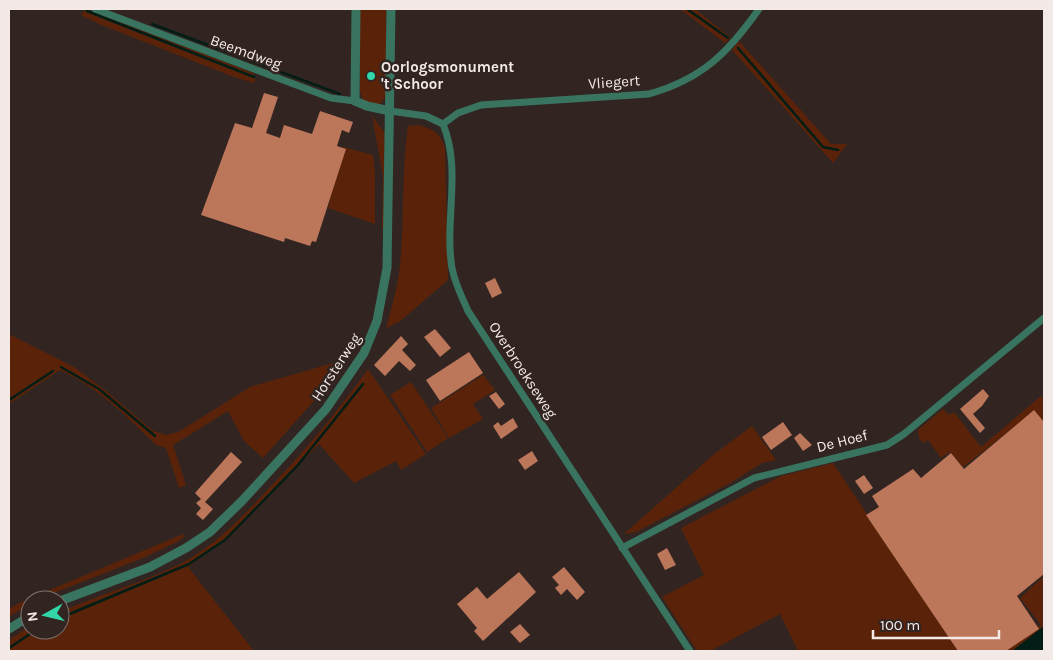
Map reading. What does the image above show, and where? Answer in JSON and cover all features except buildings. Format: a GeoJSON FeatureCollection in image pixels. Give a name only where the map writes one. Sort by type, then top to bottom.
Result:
{"type":"FeatureCollection","features":[{"type":"Feature","properties":{"kind":"street","name":"Beemdweg"},"geometry":{"type":"LineString","coordinates":[[95,9],[331,98],[355,101],[367,106],[390,111]]}},
{"type":"Feature","properties":{"kind":"street"},"geometry":{"type":"LineString","coordinates":[[355,101],[356,9]]}},
{"type":"Feature","properties":{"kind":"street","name":"Horsterweg"},"geometry":{"type":"LineString","coordinates":[[70,597],[150,567],[186,548],[210,532],[313,423],[345,384],[373,335],[385,288],[389,249],[391,9]]}},
{"type":"Feature","properties":{"kind":"street","name":"Vliegert"},"geometry":{"type":"LineString","coordinates":[[443,124],[458,113],[481,105],[649,94],[672,88],[693,77],[719,59],[740,37],[759,9]]}},
{"type":"Feature","properties":{"kind":"street"},"geometry":{"type":"LineString","coordinates":[[390,111],[426,116],[443,124]]}},
{"type":"Feature","properties":{"kind":"street","name":"Overbroekseweg"},"geometry":{"type":"LineString","coordinates":[[443,124],[452,151],[452,266],[458,290],[468,311],[690,651]]}},
{"type":"Feature","properties":{"kind":"street","name":"De Hoef"},"geometry":{"type":"LineString","coordinates":[[622,548],[754,478],[887,445],[904,434],[1044,318]]}},
{"type":"Feature","properties":{"kind":"street"},"geometry":{"type":"LineString","coordinates":[[9,629],[20,622]]}},
{"type":"Feature","properties":{"kind":"shaded area"},"geometry":{"type":"Polygon","coordinates":[[[86,9],[253,73],[254,83],[234,77],[99,24],[81,15],[86,9]]]}},
{"type":"Feature","properties":{"kind":"shaded area"},"geometry":{"type":"Polygon","coordinates":[[[360,9],[386,9],[386,96],[381,103],[375,105],[364,102],[360,92],[360,9]]]}},
{"type":"Feature","properties":{"kind":"shaded area"},"geometry":{"type":"Polygon","coordinates":[[[680,9],[695,9],[731,38],[725,43],[680,9]]]}},
{"type":"Feature","properties":{"kind":"shaded area"},"geometry":{"type":"Polygon","coordinates":[[[739,41],[831,144],[847,144],[833,163],[732,50],[739,41]]]}},
{"type":"Feature","properties":{"kind":"shaded area"},"geometry":{"type":"Polygon","coordinates":[[[372,116],[385,133],[384,229],[382,228],[383,176],[372,116]]]}},
{"type":"Feature","properties":{"kind":"shaded area"},"geometry":{"type":"Polygon","coordinates":[[[418,125],[436,133],[444,144],[445,149],[448,280],[399,322],[386,328],[399,272],[408,126],[418,125]]]}},
{"type":"Feature","properties":{"kind":"shaded area"},"geometry":{"type":"Polygon","coordinates":[[[343,147],[373,155],[375,224],[328,208],[343,147]]]}},
{"type":"Feature","properties":{"kind":"shaded area"},"geometry":{"type":"Polygon","coordinates":[[[9,334],[74,367],[153,431],[167,435],[180,431],[250,387],[347,359],[329,384],[263,458],[244,441],[228,411],[173,445],[186,485],[179,488],[166,448],[156,445],[123,413],[87,385],[60,370],[9,404],[9,334]]]}},
{"type":"Feature","properties":{"kind":"shaded area"},"geometry":{"type":"Polygon","coordinates":[[[368,369],[426,454],[401,470],[396,461],[354,483],[319,444],[232,535],[188,567],[254,651],[9,651],[9,640],[20,633],[20,640],[70,640],[70,608],[180,564],[206,548],[253,506],[334,414],[368,369]]]}},
{"type":"Feature","properties":{"kind":"shaded area"},"geometry":{"type":"Polygon","coordinates":[[[483,375],[495,390],[473,404],[483,419],[449,438],[431,408],[483,375]]]}},
{"type":"Feature","properties":{"kind":"shaded area"},"geometry":{"type":"Polygon","coordinates":[[[411,382],[448,438],[427,452],[390,395],[411,382]]]}},
{"type":"Feature","properties":{"kind":"shaded area"},"geometry":{"type":"Polygon","coordinates":[[[1041,396],[1044,400],[1044,423],[1034,412],[963,467],[950,452],[941,458],[928,440],[923,443],[919,438],[918,430],[943,409],[949,415],[954,412],[981,447],[1041,396]]]}},
{"type":"Feature","properties":{"kind":"shaded area"},"geometry":{"type":"Polygon","coordinates":[[[752,426],[776,460],[762,463],[732,482],[636,532],[624,534],[713,455],[752,426]]]}},
{"type":"Feature","properties":{"kind":"shaded area"},"geometry":{"type":"Polygon","coordinates":[[[833,463],[958,651],[798,651],[780,614],[710,651],[697,651],[662,597],[704,575],[681,528],[781,476],[833,463]]]}},
{"type":"Feature","properties":{"kind":"shaded area"},"geometry":{"type":"Polygon","coordinates":[[[183,534],[184,537],[179,541],[143,558],[61,590],[50,590],[183,534]]]}},
{"type":"Feature","properties":{"kind":"shaded area"},"geometry":{"type":"Polygon","coordinates":[[[1044,576],[1044,626],[1012,651],[1005,651],[1041,625],[1020,598],[1044,576]]]}},
{"type":"Feature","properties":{"kind":"shaded area"},"geometry":{"type":"Polygon","coordinates":[[[19,603],[20,610],[9,617],[9,609],[19,603]]]}},
{"type":"Feature","properties":{"kind":"shaded area"},"geometry":{"type":"Polygon","coordinates":[[[1044,626],[1044,651],[1012,651],[1044,626]]]}},
{"type":"Feature","properties":{"kind":"waterway"},"geometry":{"type":"LineString","coordinates":[[687,9],[728,38]]}},
{"type":"Feature","properties":{"kind":"waterway"},"geometry":{"type":"LineString","coordinates":[[87,11],[254,77]]}},
{"type":"Feature","properties":{"kind":"waterway"},"geometry":{"type":"LineString","coordinates":[[152,24],[340,94]]}},
{"type":"Feature","properties":{"kind":"waterway"},"geometry":{"type":"LineString","coordinates":[[738,48],[823,147],[838,150]]}},
{"type":"Feature","properties":{"kind":"waterway"},"geometry":{"type":"LineString","coordinates":[[61,367],[99,389],[155,436]]}},
{"type":"Feature","properties":{"kind":"waterway"},"geometry":{"type":"LineString","coordinates":[[9,400],[53,371]]}},
{"type":"Feature","properties":{"kind":"waterway"},"geometry":{"type":"LineString","coordinates":[[70,614],[189,564],[225,540],[298,465],[363,384]]}},
{"type":"Feature","properties":{"kind":"waterway"},"geometry":{"type":"LineString","coordinates":[[9,648],[21,640]]}},
{"type":"Feature","properties":{"kind":"place","name":"Oorlogsmonument 't Schoor"},"geometry":{"type":"Point","coordinates":[371,76]}}]}
